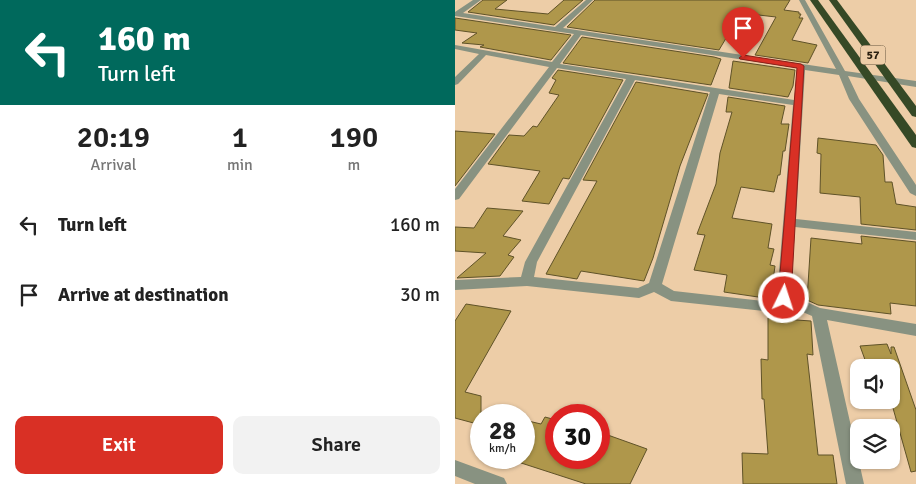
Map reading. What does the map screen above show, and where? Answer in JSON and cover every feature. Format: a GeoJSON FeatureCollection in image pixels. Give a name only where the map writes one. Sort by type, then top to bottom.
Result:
{"type":"FeatureCollection","features":[{"type":"Feature","properties":{"kind":"highway","name":"57"},"geometry":{"type":"LineString","coordinates":[[814,0],[916,144]]}},
{"type":"Feature","properties":{"kind":"highway","name":"57"},"geometry":{"type":"LineString","coordinates":[[833,0],[916,114]]}},
{"type":"Feature","properties":{"kind":"highway"},"geometry":{"type":"LineString","coordinates":[[841,0],[859,36]]}},
{"type":"Feature","properties":{"kind":"street"},"geometry":{"type":"LineString","coordinates":[[456,14],[478,0]]}},
{"type":"Feature","properties":{"kind":"street"},"geometry":{"type":"LineString","coordinates":[[556,30],[590,0]]}},
{"type":"Feature","properties":{"kind":"street"},"geometry":{"type":"LineString","coordinates":[[802,0],[842,73],[853,99],[916,193]]}},
{"type":"Feature","properties":{"kind":"street"},"geometry":{"type":"LineString","coordinates":[[456,14],[916,84]]}},
{"type":"Feature","properties":{"kind":"street"},"geometry":{"type":"LineString","coordinates":[[455,198],[553,65],[579,33]]}},
{"type":"Feature","properties":{"kind":"street"},"geometry":{"type":"LineString","coordinates":[[455,47],[553,65],[797,103]]}},
{"type":"Feature","properties":{"kind":"street"},"geometry":{"type":"LineString","coordinates":[[455,82],[485,52]]}},
{"type":"Feature","properties":{"kind":"street"},"geometry":{"type":"LineString","coordinates":[[784,298],[801,66]]}},
{"type":"Feature","properties":{"kind":"street"},"geometry":{"type":"LineString","coordinates":[[527,281],[531,262],[632,77]]}},
{"type":"Feature","properties":{"kind":"street"},"geometry":{"type":"LineString","coordinates":[[455,285],[527,281],[639,293],[655,286],[715,90]]}},
{"type":"Feature","properties":{"kind":"street"},"geometry":{"type":"LineString","coordinates":[[789,222],[916,236]]}},
{"type":"Feature","properties":{"kind":"street"},"geometry":{"type":"LineString","coordinates":[[655,286],[671,296],[764,306],[784,298],[818,313],[916,330]]}},
{"type":"Feature","properties":{"kind":"street"},"geometry":{"type":"LineString","coordinates":[[818,313],[855,484]]}},
{"type":"Feature","properties":{"kind":"street"},"geometry":{"type":"LineString","coordinates":[[455,468],[498,484]]}},
{"type":"Feature","properties":{"kind":"building"},"geometry":{"type":"Polygon","coordinates":[[[483,0],[507,0],[495,9],[548,14],[564,0],[583,0],[554,25],[468,12],[483,0]]]}},
{"type":"Feature","properties":{"kind":"building"},"geometry":{"type":"Polygon","coordinates":[[[595,0],[790,0],[784,10],[799,12],[801,14],[799,18],[803,18],[792,40],[817,45],[808,63],[755,55],[776,17],[741,13],[719,50],[567,27],[595,0]]]}},
{"type":"Feature","properties":{"kind":"building"},"geometry":{"type":"Polygon","coordinates":[[[455,18],[571,35],[551,60],[480,47],[484,45],[462,43],[477,33],[455,30],[455,18]]]}},
{"type":"Feature","properties":{"kind":"building"},"geometry":{"type":"Polygon","coordinates":[[[582,37],[721,59],[711,85],[563,63],[582,37]]]}},
{"type":"Feature","properties":{"kind":"building"},"geometry":{"type":"Polygon","coordinates":[[[733,61],[795,70],[793,86],[788,97],[729,88],[733,61]]]}},
{"type":"Feature","properties":{"kind":"building"},"geometry":{"type":"Polygon","coordinates":[[[558,70],[623,80],[569,179],[563,178],[549,204],[522,201],[540,171],[488,164],[509,135],[524,136],[533,126],[537,127],[559,95],[549,93],[556,80],[552,78],[558,70]]]}},
{"type":"Feature","properties":{"kind":"building"},"geometry":{"type":"Polygon","coordinates":[[[636,82],[708,94],[680,166],[653,258],[644,281],[581,271],[577,279],[546,274],[597,181],[583,180],[636,82]]]}},
{"type":"Feature","properties":{"kind":"building"},"geometry":{"type":"Polygon","coordinates":[[[728,97],[785,106],[781,124],[789,124],[780,175],[778,175],[774,192],[741,187],[732,218],[772,224],[768,248],[774,249],[770,265],[775,266],[771,295],[765,298],[724,292],[727,275],[694,270],[705,235],[697,234],[716,184],[720,153],[732,112],[726,112],[728,97]]]}},
{"type":"Feature","properties":{"kind":"building"},"geometry":{"type":"Polygon","coordinates":[[[455,131],[495,134],[455,186],[455,131]]]}},
{"type":"Feature","properties":{"kind":"building"},"geometry":{"type":"Polygon","coordinates":[[[818,138],[876,145],[883,155],[885,182],[892,182],[896,204],[916,207],[916,230],[861,224],[860,197],[820,193],[821,154],[817,153],[818,138]]]}},
{"type":"Feature","properties":{"kind":"building"},"geometry":{"type":"Polygon","coordinates":[[[487,208],[523,211],[503,236],[521,240],[508,255],[514,257],[500,276],[457,278],[486,253],[455,251],[455,227],[474,228],[487,208]]]}},
{"type":"Feature","properties":{"kind":"building"},"geometry":{"type":"Polygon","coordinates":[[[861,236],[916,242],[916,306],[890,303],[891,314],[818,305],[807,300],[811,238],[862,244],[861,236]]]}},
{"type":"Feature","properties":{"kind":"building"},"geometry":{"type":"Polygon","coordinates":[[[466,304],[511,311],[465,392],[481,396],[481,404],[470,404],[470,422],[455,418],[455,321],[466,304]]]}},
{"type":"Feature","properties":{"kind":"building"},"geometry":{"type":"Polygon","coordinates":[[[768,318],[811,321],[813,355],[807,354],[818,455],[833,455],[837,484],[743,484],[742,453],[768,454],[764,399],[762,399],[761,359],[768,360],[768,318]]]}},
{"type":"Feature","properties":{"kind":"building"},"geometry":{"type":"Polygon","coordinates":[[[887,344],[891,354],[891,347],[894,347],[898,359],[865,359],[860,346],[887,344]]]}},
{"type":"Feature","properties":{"kind":"building"},"geometry":{"type":"Polygon","coordinates":[[[900,364],[916,410],[916,471],[911,472],[900,433],[900,419],[896,419],[893,409],[900,409],[900,364]]]}},
{"type":"Feature","properties":{"kind":"building"},"geometry":{"type":"Polygon","coordinates":[[[545,417],[545,469],[610,469],[610,436],[647,449],[630,484],[586,484],[535,467],[535,423],[541,424],[545,417]]]}},
{"type":"Feature","properties":{"kind":"route"},"geometry":{"type":"LineString","coordinates":[[743,58],[801,66],[784,298]]}}]}
